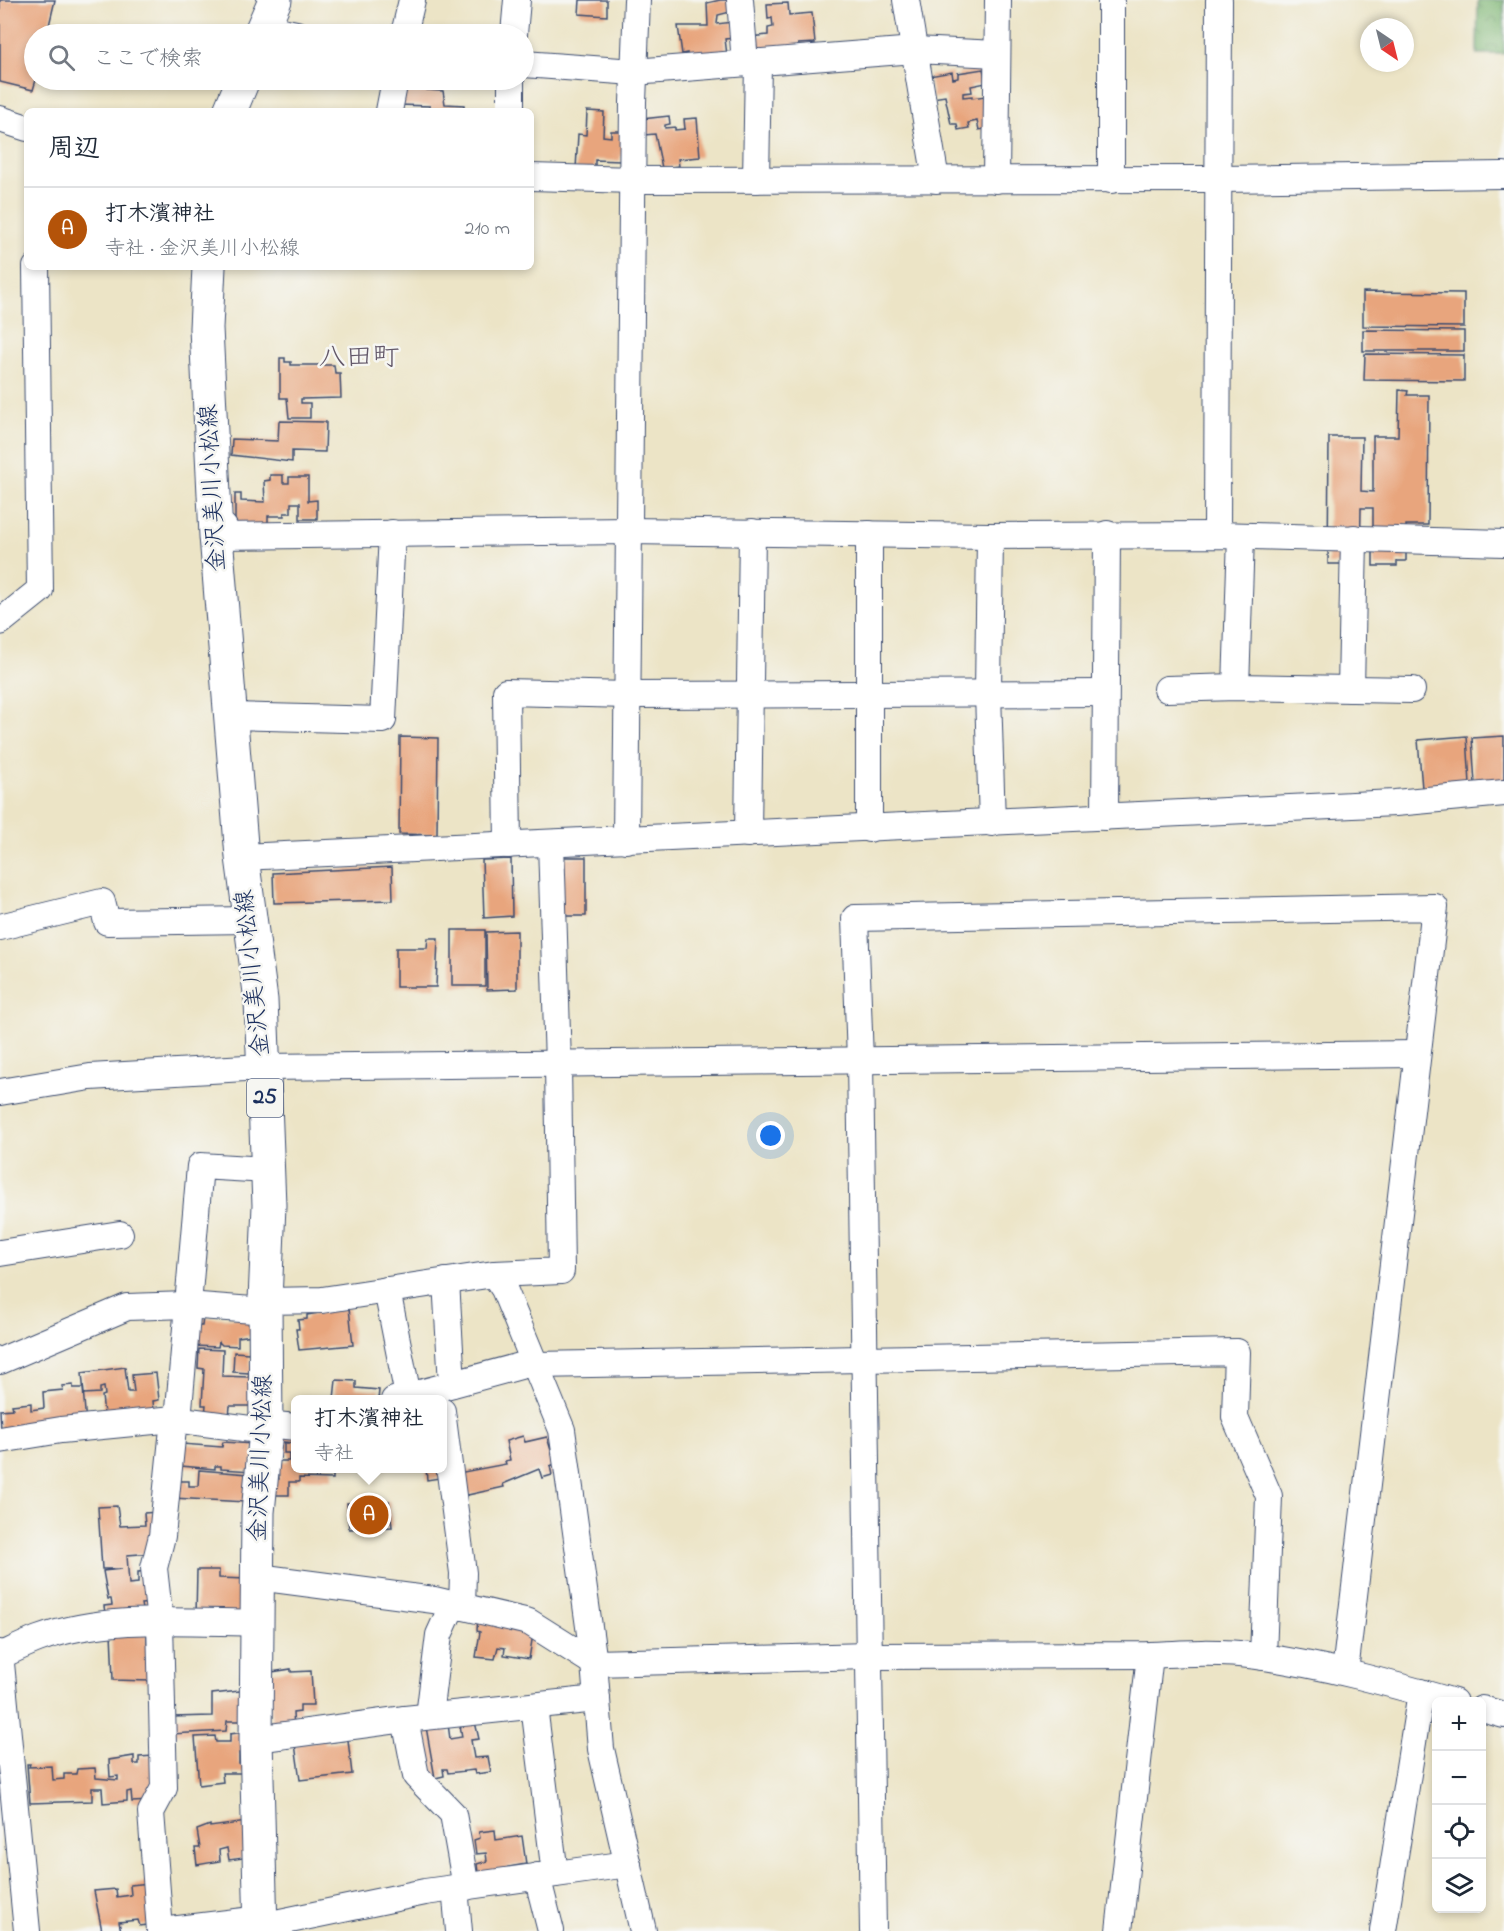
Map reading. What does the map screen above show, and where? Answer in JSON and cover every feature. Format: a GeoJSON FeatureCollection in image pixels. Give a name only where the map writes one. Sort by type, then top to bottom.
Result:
{"type":"FeatureCollection","features":[{"type":"Feature","properties":{"kind":"main road"},"geometry":{"type":"LineString","coordinates":[[231,108],[239,90]]}},
{"type":"Feature","properties":{"kind":"main road","name":"金沢美川小松線"},"geometry":{"type":"LineString","coordinates":[[209,270],[206,328],[230,716],[242,856],[261,1000],[268,1170],[266,1306],[276,1427],[258,1512],[259,1623],[256,1739],[261,1925]]}},
{"type":"Feature","properties":{"kind":"street"},"geometry":{"type":"LineString","coordinates":[[406,24],[412,0]]}},
{"type":"Feature","properties":{"kind":"street"},"geometry":{"type":"LineString","coordinates":[[515,24],[517,0]]}},
{"type":"Feature","properties":{"kind":"street"},"geometry":{"type":"LineString","coordinates":[[626,840],[634,72],[637,0]]}},
{"type":"Feature","properties":{"kind":"street"},"geometry":{"type":"LineString","coordinates":[[740,0],[752,63],[756,180]]}},
{"type":"Feature","properties":{"kind":"street"},"geometry":{"type":"LineString","coordinates":[[906,0],[936,180]]}},
{"type":"Feature","properties":{"kind":"street"},"geometry":{"type":"LineString","coordinates":[[996,180],[998,0]]}},
{"type":"Feature","properties":{"kind":"street"},"geometry":{"type":"LineString","coordinates":[[1111,0],[1111,180]]}},
{"type":"Feature","properties":{"kind":"street"},"geometry":{"type":"LineString","coordinates":[[1219,0],[1218,179],[1236,687]]}},
{"type":"Feature","properties":{"kind":"street"},"geometry":{"type":"LineString","coordinates":[[534,65],[634,72],[915,50],[997,54]]}},
{"type":"Feature","properties":{"kind":"street"},"geometry":{"type":"LineString","coordinates":[[390,108],[393,90]]}},
{"type":"Feature","properties":{"kind":"street"},"geometry":{"type":"LineString","coordinates":[[511,90],[511,108]]}},
{"type":"Feature","properties":{"kind":"street"},"geometry":{"type":"LineString","coordinates":[[0,119],[24,127]]}},
{"type":"Feature","properties":{"kind":"street"},"geometry":{"type":"LineString","coordinates":[[534,177],[633,180],[1111,180],[1504,175]]}},
{"type":"Feature","properties":{"kind":"street"},"geometry":{"type":"LineString","coordinates":[[0,622],[40,590],[36,270]]}},
{"type":"Feature","properties":{"kind":"street"},"geometry":{"type":"LineString","coordinates":[[220,531],[392,533],[629,531],[990,536],[1107,534],[1504,543]]}},
{"type":"Feature","properties":{"kind":"street"},"geometry":{"type":"LineString","coordinates":[[748,834],[752,532]]}},
{"type":"Feature","properties":{"kind":"street"},"geometry":{"type":"LineString","coordinates":[[230,716],[383,720],[392,533]]}},
{"type":"Feature","properties":{"kind":"street"},"geometry":{"type":"LineString","coordinates":[[869,534],[869,829]]}},
{"type":"Feature","properties":{"kind":"street"},"geometry":{"type":"LineString","coordinates":[[1105,817],[1104,693],[1107,534]]}},
{"type":"Feature","properties":{"kind":"street"},"geometry":{"type":"LineString","coordinates":[[990,536],[988,693],[992,823]]}},
{"type":"Feature","properties":{"kind":"street"},"geometry":{"type":"LineString","coordinates":[[1351,689],[1354,538]]}},
{"type":"Feature","properties":{"kind":"street"},"geometry":{"type":"LineString","coordinates":[[1167,689],[1236,687],[1412,690]]}},
{"type":"Feature","properties":{"kind":"street"},"geometry":{"type":"LineString","coordinates":[[508,845],[506,692],[629,695],[1104,693]]}},
{"type":"Feature","properties":{"kind":"street"},"geometry":{"type":"LineString","coordinates":[[242,856],[869,829],[1395,803],[1504,793]]}},
{"type":"Feature","properties":{"kind":"street"},"geometry":{"type":"LineString","coordinates":[[0,1361],[127,1307],[266,1306],[322,1300],[494,1274],[561,1271],[558,1064],[551,843]]}},
{"type":"Feature","properties":{"kind":"street"},"geometry":{"type":"LineString","coordinates":[[0,927],[102,902],[107,922],[250,920]]}},
{"type":"Feature","properties":{"kind":"street"},"geometry":{"type":"LineString","coordinates":[[873,1931],[860,1061],[855,918],[1435,907],[1344,1672]]}},
{"type":"Feature","properties":{"kind":"street"},"geometry":{"type":"LineString","coordinates":[[0,1092],[90,1077],[263,1067],[1417,1054]]}},
{"type":"Feature","properties":{"kind":"street"},"geometry":{"type":"LineString","coordinates":[[268,1170],[200,1166],[176,1420],[162,1536],[154,1568],[160,1622],[164,1788],[152,1812],[161,1931],[261,1925],[460,1888],[628,1864]]}},
{"type":"Feature","properties":{"kind":"street"},"geometry":{"type":"LineString","coordinates":[[0,1253],[120,1234]]}},
{"type":"Feature","properties":{"kind":"street"},"geometry":{"type":"LineString","coordinates":[[494,1274],[504,1289],[562,1430],[594,1663],[601,1749],[643,1931]]}},
{"type":"Feature","properties":{"kind":"street"},"geometry":{"type":"LineString","coordinates":[[447,1281],[444,1395],[536,1364],[1237,1352],[1235,1417],[1269,1496],[1263,1657]]}},
{"type":"Feature","properties":{"kind":"street"},"geometry":{"type":"LineString","coordinates":[[387,1290],[401,1395]]}},
{"type":"Feature","properties":{"kind":"street"},"geometry":{"type":"LineString","coordinates":[[0,1440],[61,1430],[176,1420],[276,1427]]}},
{"type":"Feature","properties":{"kind":"street"},"geometry":{"type":"LineString","coordinates":[[447,1423],[463,1573],[458,1605],[439,1635],[417,1718],[416,1776],[453,1814],[460,1888],[459,1931]]}},
{"type":"Feature","properties":{"kind":"street"},"geometry":{"type":"LineString","coordinates":[[258,1577],[458,1605],[530,1622],[594,1663],[868,1656],[1194,1653],[1263,1657],[1344,1672],[1439,1697]]}},
{"type":"Feature","properties":{"kind":"street"},"geometry":{"type":"LineString","coordinates":[[27,1931],[0,1654],[39,1639],[95,1626],[160,1622],[259,1623]]}},
{"type":"Feature","properties":{"kind":"street"},"geometry":{"type":"LineString","coordinates":[[1119,1931],[1150,1655]]}},
{"type":"Feature","properties":{"kind":"street"},"geometry":{"type":"LineString","coordinates":[[1383,1931],[1421,1692]]}},
{"type":"Feature","properties":{"kind":"street"},"geometry":{"type":"LineString","coordinates":[[256,1739],[417,1718],[597,1699]]}},
{"type":"Feature","properties":{"kind":"street"},"geometry":{"type":"LineString","coordinates":[[534,1706],[551,1931]]}},
{"type":"Feature","properties":{"kind":"street"},"geometry":{"type":"LineString","coordinates":[[1486,1710],[1504,1715]]}},
{"type":"Feature","properties":{"kind":"green space"},"geometry":{"type":"Polygon","coordinates":[[[1478,0],[1504,0],[1504,54],[1477,54],[1478,0]]]}},
{"type":"Feature","properties":{"kind":"building"},"geometry":{"type":"Polygon","coordinates":[[[0,0],[55,0],[49,24],[24,24],[24,88],[0,82],[0,0]]]}},
{"type":"Feature","properties":{"kind":"building"},"geometry":{"type":"Polygon","coordinates":[[[580,0],[607,0],[607,16],[579,14],[580,0]]]}},
{"type":"Feature","properties":{"kind":"building"},"geometry":{"type":"Polygon","coordinates":[[[732,0],[734,11],[718,15],[717,24],[733,22],[735,38],[725,39],[727,55],[688,62],[687,53],[682,54],[678,26],[708,26],[707,3],[732,0]]]}},
{"type":"Feature","properties":{"kind":"building"},"geometry":{"type":"Polygon","coordinates":[[[788,3],[789,15],[812,13],[815,43],[798,44],[798,49],[750,57],[749,37],[768,35],[768,28],[773,27],[772,18],[768,19],[767,4],[788,3]]]}},
{"type":"Feature","properties":{"kind":"building"},"geometry":{"type":"Polygon","coordinates":[[[983,69],[986,83],[971,86],[972,92],[963,93],[963,97],[985,96],[991,128],[979,130],[977,121],[968,123],[969,128],[958,130],[957,124],[951,124],[945,96],[933,98],[929,76],[952,72],[953,79],[958,78],[958,73],[983,69]]]}},
{"type":"Feature","properties":{"kind":"building"},"geometry":{"type":"Polygon","coordinates":[[[400,90],[427,90],[443,91],[445,104],[464,105],[464,108],[430,108],[430,106],[399,105],[400,90]]]}},
{"type":"Feature","properties":{"kind":"building"},"geometry":{"type":"Polygon","coordinates":[[[587,111],[604,112],[603,136],[611,137],[611,131],[626,131],[620,161],[595,160],[595,170],[576,169],[578,134],[586,135],[587,111]]]}},
{"type":"Feature","properties":{"kind":"building"},"geometry":{"type":"Polygon","coordinates":[[[669,116],[670,124],[665,125],[665,128],[675,127],[675,130],[685,129],[684,119],[697,118],[700,157],[678,159],[679,166],[662,168],[655,134],[644,135],[642,119],[669,116]]]}},
{"type":"Feature","properties":{"kind":"building"},"geometry":{"type":"Polygon","coordinates":[[[1363,292],[1464,293],[1464,327],[1363,326],[1363,292]]]}},
{"type":"Feature","properties":{"kind":"building"},"geometry":{"type":"Polygon","coordinates":[[[1363,330],[1464,331],[1464,351],[1363,351],[1363,330]]]}},
{"type":"Feature","properties":{"kind":"building"},"geometry":{"type":"Polygon","coordinates":[[[1365,354],[1464,355],[1464,381],[1364,380],[1365,354]]]}},
{"type":"Feature","properties":{"kind":"building"},"geometry":{"type":"Polygon","coordinates":[[[280,358],[285,358],[285,362],[291,362],[291,365],[334,365],[335,373],[340,373],[341,398],[301,399],[301,403],[310,403],[310,418],[289,418],[287,398],[280,398],[280,358]]]}},
{"type":"Feature","properties":{"kind":"building"},"geometry":{"type":"Polygon","coordinates":[[[1399,390],[1408,391],[1407,395],[1429,395],[1428,525],[1406,525],[1406,561],[1397,561],[1397,566],[1373,566],[1373,508],[1361,508],[1360,564],[1328,564],[1329,437],[1362,437],[1361,491],[1373,492],[1373,436],[1398,436],[1399,390]]]}},
{"type":"Feature","properties":{"kind":"building"},"geometry":{"type":"Polygon","coordinates":[[[279,421],[326,422],[325,452],[292,451],[292,462],[231,455],[232,439],[278,441],[279,421]]]}},
{"type":"Feature","properties":{"kind":"building"},"geometry":{"type":"Polygon","coordinates":[[[270,475],[283,475],[283,483],[289,483],[289,477],[308,477],[308,501],[317,500],[317,519],[300,519],[300,503],[291,503],[291,513],[284,513],[284,516],[268,516],[268,526],[235,526],[235,494],[241,494],[241,501],[265,502],[264,481],[270,480],[270,475]]]}},
{"type":"Feature","properties":{"kind":"building"},"geometry":{"type":"Polygon","coordinates":[[[1467,736],[1470,784],[1422,788],[1418,740],[1467,736]]]}},
{"type":"Feature","properties":{"kind":"building"},"geometry":{"type":"Polygon","coordinates":[[[1504,736],[1504,783],[1475,784],[1472,738],[1504,736]]]}},
{"type":"Feature","properties":{"kind":"building"},"geometry":{"type":"Polygon","coordinates":[[[400,737],[438,738],[437,835],[399,834],[400,737]]]}},
{"type":"Feature","properties":{"kind":"building"},"geometry":{"type":"Polygon","coordinates":[[[557,857],[586,857],[586,916],[558,916],[557,857]]]}},
{"type":"Feature","properties":{"kind":"building"},"geometry":{"type":"Polygon","coordinates":[[[511,859],[512,916],[484,918],[482,860],[511,859]]]}},
{"type":"Feature","properties":{"kind":"building"},"geometry":{"type":"Polygon","coordinates":[[[392,867],[393,900],[274,903],[273,873],[392,867]]]}},
{"type":"Feature","properties":{"kind":"building"},"geometry":{"type":"Polygon","coordinates":[[[452,930],[485,930],[485,986],[452,986],[452,930]]]}},
{"type":"Feature","properties":{"kind":"building"},"geometry":{"type":"Polygon","coordinates":[[[517,931],[517,989],[487,990],[486,932],[517,931]]]}},
{"type":"Feature","properties":{"kind":"building"},"geometry":{"type":"Polygon","coordinates":[[[428,938],[438,938],[436,987],[396,987],[396,948],[427,948],[428,938]]]}},
{"type":"Feature","properties":{"kind":"building"},"geometry":{"type":"Polygon","coordinates":[[[349,1308],[353,1345],[299,1350],[296,1329],[299,1329],[298,1320],[307,1319],[307,1315],[349,1308]]]}},
{"type":"Feature","properties":{"kind":"building"},"geometry":{"type":"Polygon","coordinates":[[[203,1318],[254,1318],[253,1335],[238,1337],[238,1346],[222,1345],[219,1342],[218,1347],[194,1346],[195,1326],[202,1326],[203,1318]]]}},
{"type":"Feature","properties":{"kind":"building"},"geometry":{"type":"Polygon","coordinates":[[[199,1349],[223,1350],[222,1376],[248,1377],[249,1373],[233,1372],[234,1352],[249,1353],[255,1406],[230,1406],[229,1417],[205,1415],[206,1405],[202,1405],[204,1369],[198,1368],[199,1349]]]}},
{"type":"Feature","properties":{"kind":"building"},"geometry":{"type":"Polygon","coordinates":[[[125,1367],[128,1392],[134,1392],[132,1375],[156,1373],[159,1400],[153,1401],[154,1412],[105,1423],[102,1396],[105,1395],[104,1387],[100,1388],[100,1393],[84,1394],[82,1373],[125,1367]]]}},
{"type":"Feature","properties":{"kind":"building"},"geometry":{"type":"Polygon","coordinates":[[[336,1380],[356,1381],[356,1388],[379,1390],[378,1395],[334,1395],[336,1380]]]}},
{"type":"Feature","properties":{"kind":"building"},"geometry":{"type":"Polygon","coordinates":[[[73,1385],[73,1388],[83,1388],[86,1424],[1,1431],[0,1410],[13,1409],[12,1405],[31,1403],[31,1410],[44,1408],[43,1392],[63,1390],[62,1386],[73,1385]]]}},
{"type":"Feature","properties":{"kind":"building"},"geometry":{"type":"Polygon","coordinates":[[[276,1434],[291,1434],[291,1443],[276,1441],[276,1434]]]}},
{"type":"Feature","properties":{"kind":"building"},"geometry":{"type":"Polygon","coordinates":[[[523,1436],[525,1442],[547,1437],[555,1464],[550,1466],[552,1475],[542,1478],[539,1469],[503,1484],[504,1487],[463,1496],[458,1473],[506,1464],[505,1461],[510,1460],[506,1441],[523,1436]]]}},
{"type":"Feature","properties":{"kind":"building"},"geometry":{"type":"Polygon","coordinates":[[[223,1442],[254,1444],[252,1471],[221,1469],[221,1466],[215,1466],[215,1469],[181,1466],[182,1444],[222,1447],[223,1442]]]}},
{"type":"Feature","properties":{"kind":"building"},"geometry":{"type":"Polygon","coordinates":[[[284,1443],[291,1443],[291,1473],[333,1473],[333,1479],[299,1478],[299,1482],[289,1482],[289,1495],[269,1495],[270,1479],[279,1479],[277,1461],[289,1461],[289,1453],[284,1453],[284,1443]]]}},
{"type":"Feature","properties":{"kind":"building"},"geometry":{"type":"Polygon","coordinates":[[[199,1470],[248,1474],[246,1502],[173,1498],[175,1481],[189,1481],[189,1486],[198,1486],[199,1470]]]}},
{"type":"Feature","properties":{"kind":"building"},"geometry":{"type":"Polygon","coordinates":[[[426,1473],[444,1473],[446,1477],[427,1480],[426,1473]]]}},
{"type":"Feature","properties":{"kind":"building"},"geometry":{"type":"Polygon","coordinates":[[[389,1501],[392,1527],[349,1529],[347,1503],[389,1501]]]}},
{"type":"Feature","properties":{"kind":"building"},"geometry":{"type":"Polygon","coordinates":[[[117,1506],[120,1526],[145,1525],[144,1513],[158,1512],[154,1553],[127,1555],[129,1584],[138,1583],[138,1572],[149,1571],[151,1603],[141,1604],[142,1609],[106,1620],[104,1606],[112,1605],[111,1599],[108,1599],[103,1571],[122,1569],[102,1569],[98,1507],[117,1506]]]}},
{"type":"Feature","properties":{"kind":"building"},"geometry":{"type":"Polygon","coordinates":[[[197,1570],[219,1570],[219,1578],[247,1579],[247,1616],[196,1616],[197,1570]]]}},
{"type":"Feature","properties":{"kind":"building"},"geometry":{"type":"Polygon","coordinates":[[[478,1616],[533,1634],[529,1659],[504,1655],[505,1648],[498,1647],[495,1659],[476,1657],[480,1632],[477,1631],[478,1616]]]}},
{"type":"Feature","properties":{"kind":"building"},"geometry":{"type":"Polygon","coordinates":[[[147,1629],[147,1644],[152,1644],[151,1681],[113,1680],[111,1632],[147,1629]]]}},
{"type":"Feature","properties":{"kind":"building"},"geometry":{"type":"Polygon","coordinates":[[[291,1669],[291,1672],[311,1671],[313,1705],[300,1705],[300,1712],[293,1713],[294,1727],[271,1733],[272,1672],[291,1669]]]}},
{"type":"Feature","properties":{"kind":"building"},"geometry":{"type":"Polygon","coordinates":[[[249,1690],[249,1721],[227,1721],[226,1731],[171,1734],[172,1717],[212,1716],[212,1694],[249,1690]]]}},
{"type":"Feature","properties":{"kind":"building"},"geometry":{"type":"Polygon","coordinates":[[[475,1722],[479,1739],[471,1740],[474,1758],[488,1757],[491,1772],[475,1774],[474,1770],[448,1773],[447,1769],[443,1769],[444,1776],[435,1778],[426,1727],[448,1724],[450,1739],[462,1737],[460,1725],[475,1722]]]}},
{"type":"Feature","properties":{"kind":"building"},"geometry":{"type":"Polygon","coordinates":[[[245,1732],[246,1752],[239,1753],[239,1764],[247,1764],[247,1773],[222,1773],[223,1782],[199,1785],[195,1737],[215,1736],[216,1742],[230,1742],[230,1734],[245,1732]]]}},
{"type":"Feature","properties":{"kind":"building"},"geometry":{"type":"Polygon","coordinates":[[[324,1740],[324,1743],[348,1740],[352,1774],[300,1780],[295,1744],[324,1740]]]}},
{"type":"Feature","properties":{"kind":"building"},"geometry":{"type":"Polygon","coordinates":[[[134,1756],[134,1764],[139,1764],[139,1757],[154,1756],[151,1801],[132,1802],[131,1791],[127,1792],[127,1801],[103,1803],[102,1788],[92,1788],[92,1801],[30,1803],[27,1764],[30,1764],[29,1767],[52,1766],[53,1780],[64,1779],[64,1774],[76,1774],[77,1769],[95,1768],[96,1778],[118,1780],[118,1776],[110,1777],[109,1760],[134,1756]]]}},
{"type":"Feature","properties":{"kind":"building"},"geometry":{"type":"Polygon","coordinates":[[[247,1822],[258,1856],[229,1860],[227,1848],[219,1850],[220,1861],[197,1865],[195,1848],[200,1848],[197,1830],[210,1825],[210,1827],[247,1822]]]}},
{"type":"Feature","properties":{"kind":"building"},"geometry":{"type":"Polygon","coordinates":[[[495,1830],[496,1840],[522,1836],[526,1864],[508,1867],[509,1875],[479,1880],[477,1864],[487,1861],[486,1853],[476,1854],[474,1840],[480,1838],[479,1832],[495,1830]]]}},
{"type":"Feature","properties":{"kind":"building"},"geometry":{"type":"Polygon","coordinates":[[[150,1883],[155,1924],[140,1926],[138,1920],[119,1922],[121,1931],[102,1931],[94,1891],[116,1889],[117,1897],[131,1895],[130,1885],[150,1883]]]}},
{"type":"Feature","properties":{"kind":"place","name":"打木濱神社"},"geometry":{"type":"Point","coordinates":[369,1515]}},
{"type":"Feature","properties":{"kind":"district","name":"八田町"},"geometry":{"type":"Point","coordinates":[359,358]}}]}
